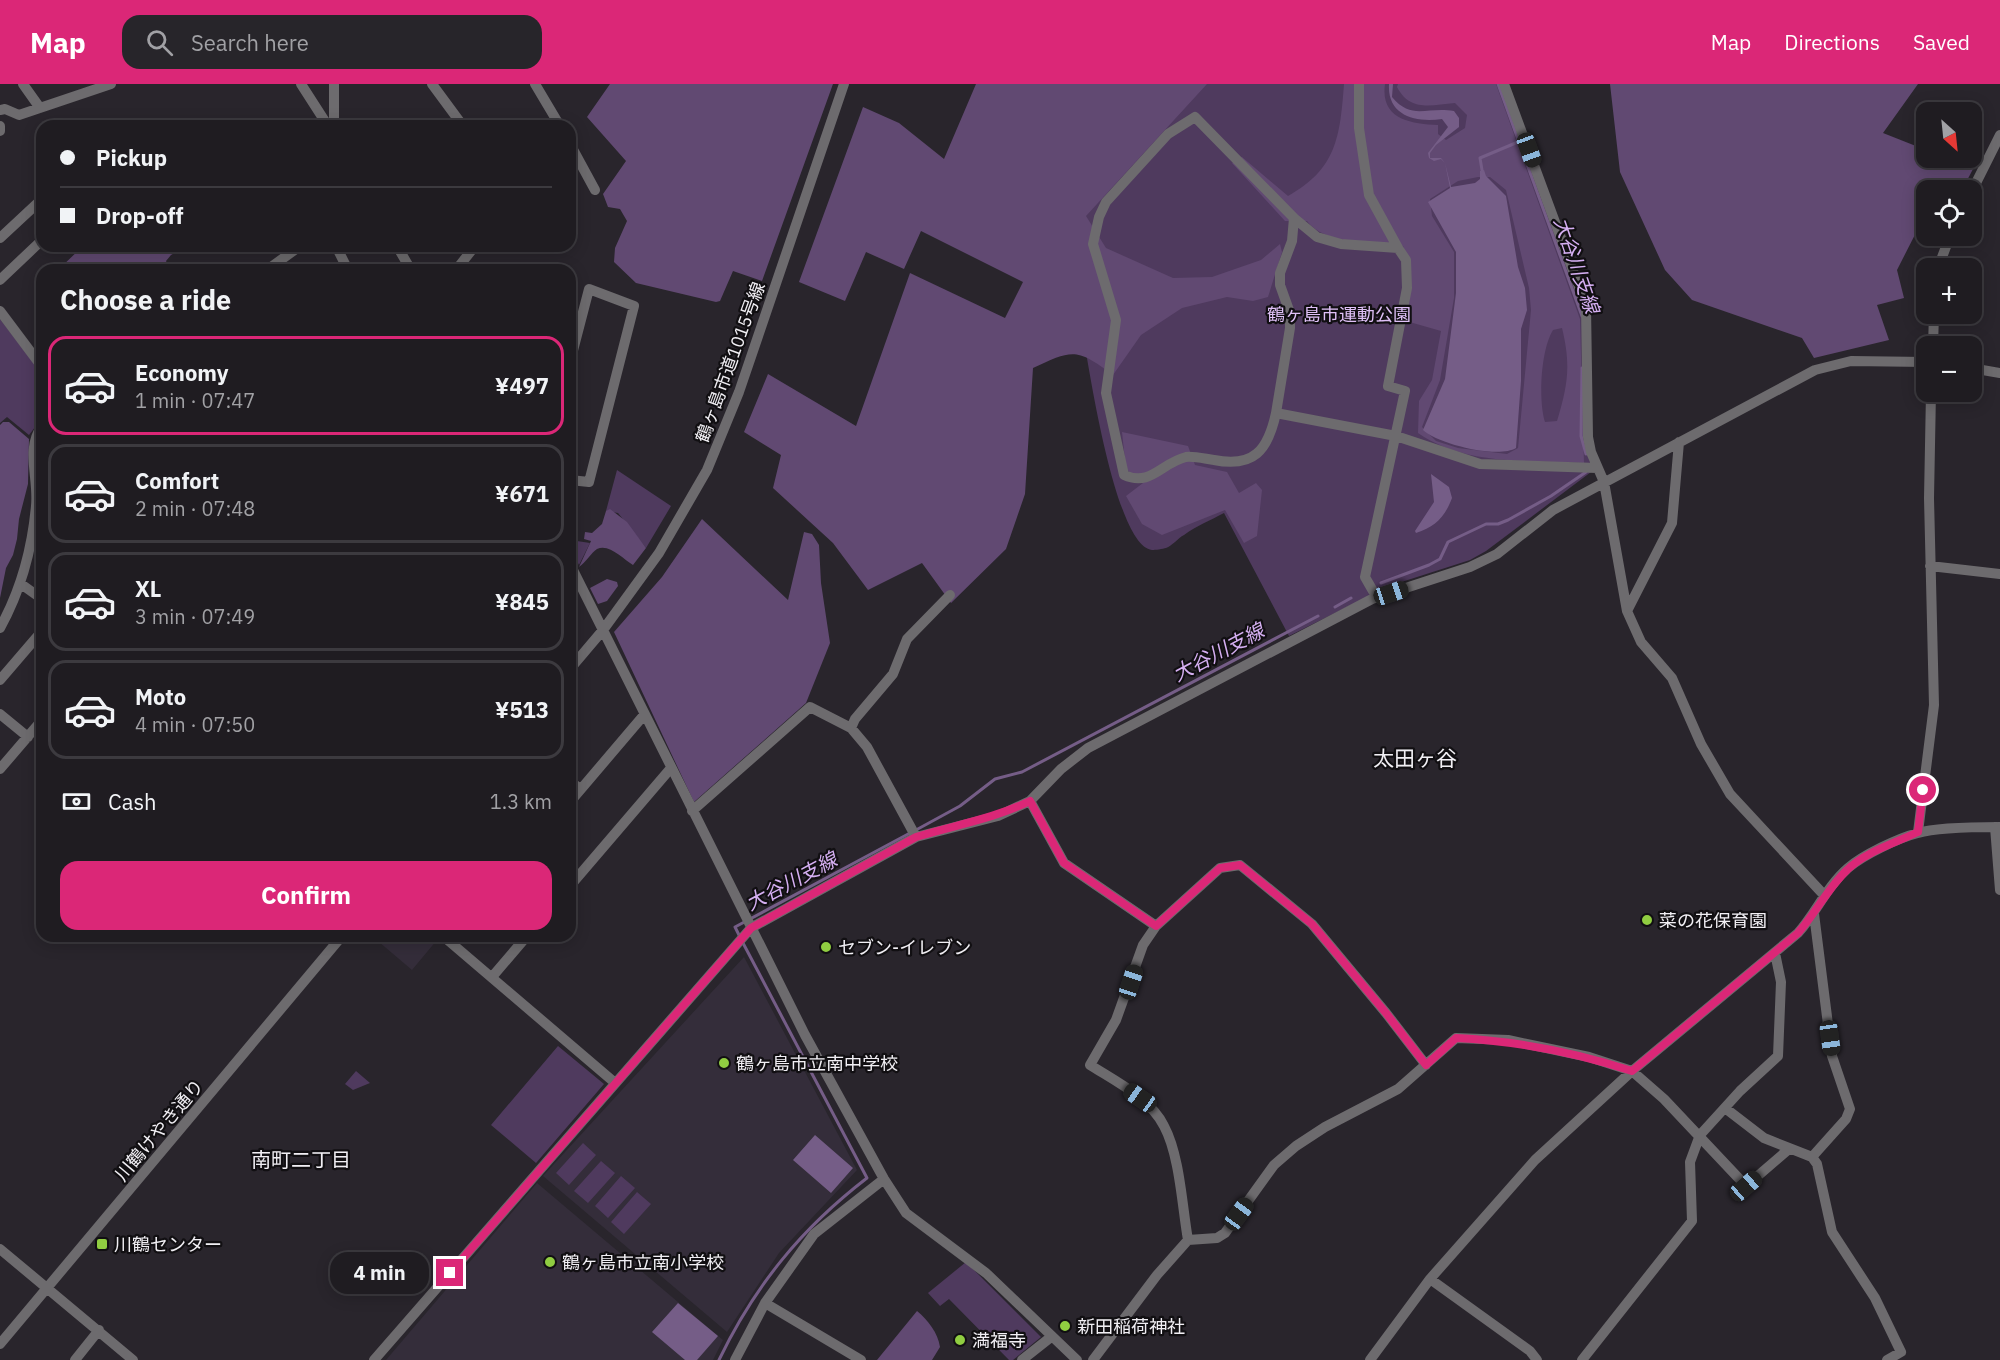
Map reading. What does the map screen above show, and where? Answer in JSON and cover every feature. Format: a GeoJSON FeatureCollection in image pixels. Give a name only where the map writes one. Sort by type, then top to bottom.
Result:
{"type":"FeatureCollection","features":[{"type":"Feature","properties":{"kind":"street"},"geometry":{"type":"LineString","coordinates":[[23,84],[40,108]]}},
{"type":"Feature","properties":{"kind":"street"},"geometry":{"type":"LineString","coordinates":[[75,84],[81,94]]}},
{"type":"Feature","properties":{"kind":"street"},"geometry":{"type":"LineString","coordinates":[[0,110],[4,109],[19,115],[111,84]]}},
{"type":"Feature","properties":{"kind":"street"},"geometry":{"type":"LineString","coordinates":[[301,84],[324,120]]}},
{"type":"Feature","properties":{"kind":"street"},"geometry":{"type":"LineString","coordinates":[[333,120],[334,84]]}},
{"type":"Feature","properties":{"kind":"street"},"geometry":{"type":"LineString","coordinates":[[432,84],[459,120]]}},
{"type":"Feature","properties":{"kind":"street"},"geometry":{"type":"LineString","coordinates":[[535,84],[556,120]]}},
{"type":"Feature","properties":{"kind":"street","name":"鶴ヶ島市道1015号線"},"geometry":{"type":"LineString","coordinates":[[603,630],[659,553],[686,509],[721,439],[844,84]]}},
{"type":"Feature","properties":{"kind":"street"},"geometry":{"type":"LineString","coordinates":[[1359,84],[1359,128],[1369,195],[1406,260],[1407,288],[1388,386],[1406,391],[1365,577],[1373,591]]}},
{"type":"Feature","properties":{"kind":"street"},"geometry":{"type":"LineString","coordinates":[[1504,84],[1586,306],[1588,437],[1597,468],[1604,482],[1627,611],[1641,642],[1672,678],[1701,744],[1730,794],[1748,816],[1824,895]]}},
{"type":"Feature","properties":{"kind":"street"},"geometry":{"type":"LineString","coordinates":[[1294,218],[1292,241],[1280,273],[1280,285],[1290,313],[1290,328],[1276,413],[1266,445],[1253,458],[1232,464],[1188,457],[1169,464],[1148,478],[1136,480],[1124,475],[1106,393],[1116,320],[1093,244],[1099,217],[1106,202],[1168,134],[1195,117],[1294,218],[1317,237],[1341,244],[1398,248]]}},
{"type":"Feature","properties":{"kind":"street"},"geometry":{"type":"LineString","coordinates":[[0,126],[0,131]]}},
{"type":"Feature","properties":{"kind":"street"},"geometry":{"type":"LineString","coordinates":[[1978,180],[2000,135]]}},
{"type":"Feature","properties":{"kind":"street"},"geometry":{"type":"LineString","coordinates":[[576,155],[595,190]]}},
{"type":"Feature","properties":{"kind":"street"},"geometry":{"type":"LineString","coordinates":[[0,238],[36,205]]}},
{"type":"Feature","properties":{"kind":"street"},"geometry":{"type":"LineString","coordinates":[[0,280],[36,246]]}},
{"type":"Feature","properties":{"kind":"street"},"geometry":{"type":"LineString","coordinates":[[275,264],[292,252]]}},
{"type":"Feature","properties":{"kind":"street"},"geometry":{"type":"LineString","coordinates":[[461,264],[470,252]]}},
{"type":"Feature","properties":{"kind":"street"},"geometry":{"type":"LineString","coordinates":[[576,340],[589,289],[634,306],[589,482],[576,481]]}},
{"type":"Feature","properties":{"kind":"street"},"geometry":{"type":"LineString","coordinates":[[0,311],[36,359]]}},
{"type":"Feature","properties":{"kind":"street"},"geometry":{"type":"LineString","coordinates":[[374,1360],[748,930],[916,837],[999,816],[1030,801],[1061,769],[1088,748],[1372,599],[1470,567],[1497,554],[1554,510],[1815,370],[1851,361],[1916,362]]}},
{"type":"Feature","properties":{"kind":"street"},"geometry":{"type":"LineString","coordinates":[[1982,370],[2000,373]]}},
{"type":"Feature","properties":{"kind":"street"},"geometry":{"type":"LineString","coordinates":[[1918,832],[1934,705],[1930,566],[1931,402]]}},
{"type":"Feature","properties":{"kind":"street"},"geometry":{"type":"LineString","coordinates":[[1276,413],[1396,436],[1480,464],[1597,468]]}},
{"type":"Feature","properties":{"kind":"street"},"geometry":{"type":"LineString","coordinates":[[36,437],[32,444],[36,483]]}},
{"type":"Feature","properties":{"kind":"street"},"geometry":{"type":"LineString","coordinates":[[1627,611],[1672,523],[1679,442]]}},
{"type":"Feature","properties":{"kind":"street"},"geometry":{"type":"LineString","coordinates":[[0,628],[21,584],[29,551],[36,500]]}},
{"type":"Feature","properties":{"kind":"street"},"geometry":{"type":"LineString","coordinates":[[29,551],[36,547]]}},
{"type":"Feature","properties":{"kind":"street"},"geometry":{"type":"LineString","coordinates":[[1930,566],[2000,574]]}},
{"type":"Feature","properties":{"kind":"street"},"geometry":{"type":"LineString","coordinates":[[576,576],[748,930],[884,1179],[906,1213],[986,1273],[1077,1360]]}},
{"type":"Feature","properties":{"kind":"street"},"geometry":{"type":"LineString","coordinates":[[21,584],[36,595]]}},
{"type":"Feature","properties":{"kind":"street"},"geometry":{"type":"LineString","coordinates":[[851,728],[855,719],[893,674],[907,639],[950,595]]}},
{"type":"Feature","properties":{"kind":"street"},"geometry":{"type":"LineString","coordinates":[[576,662],[603,630]]}},
{"type":"Feature","properties":{"kind":"street"},"geometry":{"type":"LineString","coordinates":[[0,680],[36,638]]}},
{"type":"Feature","properties":{"kind":"street"},"geometry":{"type":"LineString","coordinates":[[692,811],[810,707],[851,728],[867,747],[916,837]]}},
{"type":"Feature","properties":{"kind":"street"},"geometry":{"type":"LineString","coordinates":[[0,714],[28,737]]}},
{"type":"Feature","properties":{"kind":"street"},"geometry":{"type":"LineString","coordinates":[[576,794],[644,715]]}},
{"type":"Feature","properties":{"kind":"street"},"geometry":{"type":"LineString","coordinates":[[0,769],[36,727]]}},
{"type":"Feature","properties":{"kind":"street"},"geometry":{"type":"LineString","coordinates":[[576,879],[670,768]]}},
{"type":"Feature","properties":{"kind":"street"},"geometry":{"type":"LineString","coordinates":[[576,786],[580,789]]}},
{"type":"Feature","properties":{"kind":"street"},"geometry":{"type":"LineString","coordinates":[[1030,801],[1064,863],[1156,926]]}},
{"type":"Feature","properties":{"kind":"street"},"geometry":{"type":"LineString","coordinates":[[1370,1360],[1431,1279],[1535,1160],[1632,1071],[1775,953],[1814,914],[1824,895],[1848,868],[1872,853],[1918,832],[1997,827],[2000,890]]}},
{"type":"Feature","properties":{"kind":"street"},"geometry":{"type":"LineString","coordinates":[[1188,1240],[1174,1159],[1164,1126],[1140,1098],[1090,1065],[1116,1020],[1143,945],[1156,926],[1220,868],[1240,865],[1312,924],[1426,1065]]}},
{"type":"Feature","properties":{"kind":"street"},"geometry":{"type":"LineString","coordinates":[[1812,1157],[1846,1119],[1850,1109],[1832,1056],[1814,914]]}},
{"type":"Feature","properties":{"kind":"street","name":"川鶴けやき通り"},"geometry":{"type":"LineString","coordinates":[[0,1344],[337,942]]}},
{"type":"Feature","properties":{"kind":"street"},"geometry":{"type":"LineString","coordinates":[[454,942],[614,1082]]}},
{"type":"Feature","properties":{"kind":"street"},"geometry":{"type":"LineString","coordinates":[[492,977],[522,942]]}},
{"type":"Feature","properties":{"kind":"street"},"geometry":{"type":"LineString","coordinates":[[1582,1360],[1692,1221],[1690,1162],[1700,1135],[1778,1056],[1781,982],[1775,953]]}},
{"type":"Feature","properties":{"kind":"street"},"geometry":{"type":"LineString","coordinates":[[1094,1360],[1157,1275],[1188,1240],[1217,1238],[1225,1233],[1274,1165],[1296,1146],[1325,1127],[1398,1089],[1456,1038],[1508,1040],[1589,1057],[1632,1071],[1700,1135],[1746,1186],[1789,1149]]}},
{"type":"Feature","properties":{"kind":"street"},"geometry":{"type":"LineString","coordinates":[[1725,1108],[1764,1138],[1812,1157],[1817,1164],[1832,1232],[1875,1298],[1901,1352],[1887,1360]]}},
{"type":"Feature","properties":{"kind":"street"},"geometry":{"type":"LineString","coordinates":[[735,1360],[765,1303],[814,1234],[884,1179]]}},
{"type":"Feature","properties":{"kind":"street"},"geometry":{"type":"LineString","coordinates":[[0,1249],[133,1360]]}},
{"type":"Feature","properties":{"kind":"street"},"geometry":{"type":"LineString","coordinates":[[1431,1279],[1530,1351],[1537,1360]]}},
{"type":"Feature","properties":{"kind":"street"},"geometry":{"type":"LineString","coordinates":[[765,1303],[861,1360]]}},
{"type":"Feature","properties":{"kind":"street"},"geometry":{"type":"LineString","coordinates":[[75,1360],[99,1330]]}},
{"type":"Feature","properties":{"kind":"street"},"geometry":{"type":"LineString","coordinates":[[1022,1360],[1051,1337]]}},
{"type":"Feature","properties":{"kind":"shaded area"},"geometry":{"type":"Polygon","coordinates":[[[610,84],[833,84],[762,281],[733,271],[720,301],[716,302],[636,283],[614,262],[615,248],[627,221],[620,209],[608,207],[603,194],[626,161],[587,117],[610,84]]]}},
{"type":"Feature","properties":{"kind":"shaded area"},"geometry":{"type":"Polygon","coordinates":[[[976,84],[1207,84],[1086,216],[1106,248],[1173,278],[1212,277],[1261,260],[1280,244],[1282,252],[1268,297],[1253,301],[1227,297],[1182,308],[1141,335],[1113,375],[1091,360],[1074,354],[1057,357],[1033,368],[1025,494],[1006,549],[951,603],[922,563],[868,590],[833,543],[773,488],[781,455],[744,432],[768,374],[856,426],[910,273],[1005,318],[1023,282],[921,231],[904,269],[866,252],[845,301],[799,282],[863,107],[899,123],[944,159],[976,84]]]}},
{"type":"Feature","properties":{"kind":"shaded area"},"geometry":{"type":"Polygon","coordinates":[[[1344,84],[1385,84],[1387,105],[1392,112],[1408,121],[1438,125],[1438,134],[1446,140],[1465,128],[1467,115],[1455,103],[1415,104],[1402,95],[1397,87],[1398,84],[1496,84],[1580,319],[1584,463],[1520,461],[1477,456],[1437,444],[1418,433],[1419,401],[1432,380],[1441,331],[1406,321],[1409,274],[1403,246],[1338,239],[1325,235],[1307,221],[1285,221],[1232,163],[1242,157],[1288,196],[1304,186],[1317,174],[1333,149],[1340,120],[1344,84]],[[1490,177],[1458,181],[1430,199],[1432,216],[1454,252],[1454,298],[1440,380],[1422,427],[1436,441],[1458,448],[1507,454],[1518,448],[1531,310],[1529,288],[1506,190],[1490,177]],[[1562,328],[1553,330],[1543,362],[1542,401],[1545,422],[1557,421],[1566,386],[1567,353],[1562,328]]]}},
{"type":"Feature","properties":{"kind":"shaded area"},"geometry":{"type":"Polygon","coordinates":[[[1389,84],[1393,84],[1392,97],[1406,109],[1454,111],[1459,118],[1459,127],[1436,145],[1430,153],[1430,158],[1441,158],[1445,163],[1441,159],[1434,161],[1429,158],[1428,153],[1448,127],[1442,119],[1422,120],[1405,115],[1398,110],[1393,104],[1389,84]]]}},
{"type":"Feature","properties":{"kind":"shaded area"},"geometry":{"type":"Polygon","coordinates":[[[1610,84],[1918,84],[1883,133],[1916,146],[1916,168],[1973,169],[1967,180],[1916,180],[1916,233],[1897,270],[1904,298],[1877,305],[1889,340],[1814,358],[1802,338],[1692,300],[1665,270],[1620,172],[1610,84]]]}},
{"type":"Feature","properties":{"kind":"shaded area"},"geometry":{"type":"Polygon","coordinates":[[[1445,163],[1451,187],[1475,183],[1480,179],[1480,171],[1484,170],[1486,176],[1506,196],[1518,267],[1525,288],[1527,310],[1521,329],[1521,381],[1516,448],[1507,451],[1483,451],[1454,445],[1423,430],[1445,379],[1456,293],[1456,252],[1428,202],[1450,188],[1445,163]]]}},
{"type":"Feature","properties":{"kind":"shaded area"},"geometry":{"type":"Polygon","coordinates":[[[77,252],[176,252],[166,261],[167,264],[64,264],[77,252]]]}},
{"type":"Feature","properties":{"kind":"shaded area"},"geometry":{"type":"Polygon","coordinates":[[[3,422],[9,422],[29,439],[28,484],[19,519],[17,539],[13,555],[6,568],[0,598],[0,425],[3,422]]]}},
{"type":"Feature","properties":{"kind":"shaded area"},"geometry":{"type":"Polygon","coordinates":[[[1122,432],[1188,446],[1195,465],[1227,472],[1239,493],[1256,483],[1262,490],[1257,536],[1244,543],[1225,510],[1162,535],[1142,524],[1126,496],[1143,483],[1126,469],[1122,432]]]}},
{"type":"Feature","properties":{"kind":"shaded area"},"geometry":{"type":"Polygon","coordinates":[[[1431,474],[1449,487],[1452,498],[1446,511],[1438,520],[1429,528],[1416,533],[1415,531],[1434,502],[1431,474]]]}},
{"type":"Feature","properties":{"kind":"shaded area"},"geometry":{"type":"Polygon","coordinates":[[[610,509],[627,522],[646,548],[633,565],[611,550],[602,548],[597,549],[579,567],[591,541],[584,539],[585,532],[592,533],[602,524],[606,511],[610,509]]]}},
{"type":"Feature","properties":{"kind":"shaded area"},"geometry":{"type":"Polygon","coordinates":[[[702,519],[788,600],[804,532],[812,534],[819,545],[821,583],[830,643],[806,703],[694,802],[614,632],[662,577],[702,519]]]}},
{"type":"Feature","properties":{"kind":"shaded area"},"geometry":{"type":"Polygon","coordinates":[[[607,579],[617,582],[618,586],[607,601],[598,604],[590,588],[607,579]]]}},
{"type":"Feature","properties":{"kind":"shaded area"},"geometry":{"type":"Polygon","coordinates":[[[379,942],[435,942],[412,970],[379,942]]]}},
{"type":"Feature","properties":{"kind":"shaded area","name":"鶴ヶ島市立南中学校"},"geometry":{"type":"Polygon","coordinates":[[[744,957],[857,1170],[779,1253],[727,1332],[543,1176],[744,957]]]}},
{"type":"Feature","properties":{"kind":"shaded area"},"geometry":{"type":"Polygon","coordinates":[[[815,1135],[853,1168],[831,1193],[793,1160],[815,1135]]]}},
{"type":"Feature","properties":{"kind":"shaded area","name":"鶴ヶ島市立南小学校"},"geometry":{"type":"Polygon","coordinates":[[[537,1183],[723,1340],[713,1360],[386,1360],[537,1183]]]}},
{"type":"Feature","properties":{"kind":"shaded area"},"geometry":{"type":"Polygon","coordinates":[[[678,1303],[718,1336],[697,1360],[685,1360],[652,1332],[678,1303]]]}},
{"type":"Feature","properties":{"kind":"shaded area"},"geometry":{"type":"Polygon","coordinates":[[[917,1311],[932,1327],[939,1342],[940,1347],[932,1360],[877,1360],[917,1311]]]}},
{"type":"Feature","properties":{"kind":"green space","name":"鶴ヶ島市運動公園"},"geometry":{"type":"Polygon","coordinates":[[[1200,84],[1500,84],[1586,317],[1591,472],[1486,551],[1470,560],[1389,586],[1289,636],[1224,513],[1193,529],[1165,548],[1152,550],[1135,536],[1120,503],[1107,456],[1085,345],[1067,222],[1200,84]]]}},
{"type":"Feature","properties":{"kind":"green space"},"geometry":{"type":"Polygon","coordinates":[[[0,319],[36,366],[36,426],[29,435],[7,417],[0,423],[0,319]]]}},
{"type":"Feature","properties":{"kind":"green space"},"geometry":{"type":"Polygon","coordinates":[[[617,470],[671,506],[646,548],[618,513],[606,511],[617,470]]]}},
{"type":"Feature","properties":{"kind":"green space"},"geometry":{"type":"Polygon","coordinates":[[[576,542],[590,543],[579,565],[576,559],[576,542]]]}},
{"type":"Feature","properties":{"kind":"green space"},"geometry":{"type":"Polygon","coordinates":[[[558,1046],[604,1084],[536,1163],[491,1125],[558,1046]]]}},
{"type":"Feature","properties":{"kind":"green space"},"geometry":{"type":"Polygon","coordinates":[[[356,1071],[370,1083],[353,1090],[345,1084],[356,1071]]]}},
{"type":"Feature","properties":{"kind":"green space"},"geometry":{"type":"Polygon","coordinates":[[[583,1143],[596,1155],[569,1185],[556,1173],[583,1143]]]}},
{"type":"Feature","properties":{"kind":"green space"},"geometry":{"type":"Polygon","coordinates":[[[601,1161],[615,1173],[588,1203],[574,1191],[601,1161]]]}},
{"type":"Feature","properties":{"kind":"green space"},"geometry":{"type":"Polygon","coordinates":[[[621,1176],[635,1188],[608,1218],[595,1206],[621,1176]]]}},
{"type":"Feature","properties":{"kind":"green space"},"geometry":{"type":"Polygon","coordinates":[[[637,1192],[651,1204],[624,1234],[611,1222],[637,1192]]]}},
{"type":"Feature","properties":{"kind":"green space","name":"満福寺"},"geometry":{"type":"Polygon","coordinates":[[[966,1262],[1041,1337],[1013,1360],[1009,1360],[949,1299],[940,1306],[928,1293],[966,1262]]]}},
{"type":"Feature","properties":{"kind":"waterway","name":"大谷川支線"},"geometry":{"type":"LineString","coordinates":[[1498,84],[1582,316]]}},
{"type":"Feature","properties":{"kind":"waterway"},"geometry":{"type":"LineString","coordinates":[[1482,170],[1480,158],[1518,142]]}},
{"type":"Feature","properties":{"kind":"waterway","name":"大谷川支線"},"geometry":{"type":"LineString","coordinates":[[1582,368],[1581,436],[1586,454]]}},
{"type":"Feature","properties":{"kind":"waterway"},"geometry":{"type":"LineString","coordinates":[[1381,583],[1429,565],[1440,559],[1448,542],[1486,524],[1498,524],[1508,520],[1551,496],[1586,472]]}},
{"type":"Feature","properties":{"kind":"waterway"},"geometry":{"type":"LineString","coordinates":[[1335,607],[1351,598]]}},
{"type":"Feature","properties":{"kind":"waterway","name":"大谷川支線"},"geometry":{"type":"LineString","coordinates":[[916,830],[960,806],[995,779],[1022,772],[1318,616]]}},
{"type":"Feature","properties":{"kind":"waterway","name":"大谷川支線"},"geometry":{"type":"LineString","coordinates":[[740,937],[735,927],[910,833]]}},
{"type":"Feature","properties":{"kind":"waterway","name":"大谷川支線"},"geometry":{"type":"LineString","coordinates":[[719,1360],[748,1307],[782,1260],[822,1217],[867,1178],[743,943]]}},
{"type":"Feature","properties":{"kind":"place","name":"菜の花保育園"},"geometry":{"type":"Point","coordinates":[1647,920]}},
{"type":"Feature","properties":{"kind":"place","name":"セブン-イレブン"},"geometry":{"type":"Point","coordinates":[826,947]}},
{"type":"Feature","properties":{"kind":"place","name":"鶴ヶ島市立南中学校"},"geometry":{"type":"Point","coordinates":[724,1063]}},
{"type":"Feature","properties":{"kind":"place","name":"川鶴センター"},"geometry":{"type":"Point","coordinates":[102,1244]}},
{"type":"Feature","properties":{"kind":"place","name":"鶴ヶ島市立南小学校"},"geometry":{"type":"Point","coordinates":[550,1262]}},
{"type":"Feature","properties":{"kind":"place","name":"新田稲荷神社"},"geometry":{"type":"Point","coordinates":[1065,1326]}},
{"type":"Feature","properties":{"kind":"place","name":"満福寺"},"geometry":{"type":"Point","coordinates":[960,1340]}},
{"type":"Feature","properties":{"kind":"district","name":"太田ヶ谷"},"geometry":{"type":"Point","coordinates":[1415,758]}},
{"type":"Feature","properties":{"kind":"district","name":"南町二丁目"},"geometry":{"type":"Point","coordinates":[301,1159]}},
{"type":"Feature","properties":{"kind":"route"},"geometry":{"type":"LineString","coordinates":[[450,1273],[614,1082],[751,928],[916,837],[945,827],[999,816],[1030,801],[1064,863],[1156,926],[1220,868],[1240,865],[1312,924],[1426,1065],[1456,1038],[1508,1040],[1589,1057],[1632,1071],[1798,933],[1814,914],[1824,895],[1848,868],[1872,853],[1918,832],[1923,790]]}}]}
